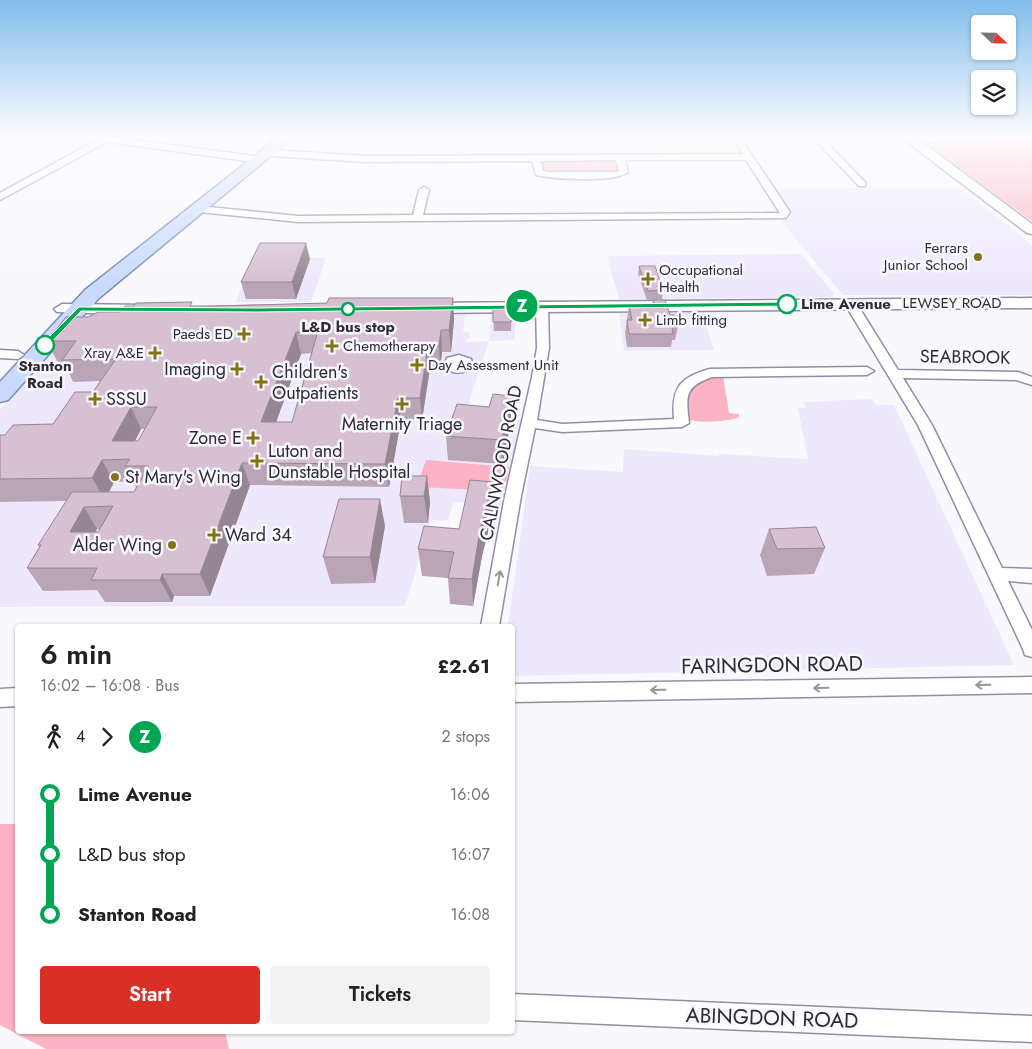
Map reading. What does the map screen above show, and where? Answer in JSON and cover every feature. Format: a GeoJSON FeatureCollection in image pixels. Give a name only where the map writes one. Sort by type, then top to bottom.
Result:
{"type":"FeatureCollection","features":[{"type":"Feature","properties":{"kind":"main road"},"geometry":{"type":"LineString","coordinates":[[0,395],[70,309],[222,185]]}},
{"type":"Feature","properties":{"kind":"main road"},"geometry":{"type":"LineString","coordinates":[[0,373],[9,355],[231,185]]}},
{"type":"Feature","properties":{"kind":"street"},"geometry":{"type":"LineString","coordinates":[[0,196],[21,185]]}},
{"type":"Feature","properties":{"kind":"street"},"geometry":{"type":"LineString","coordinates":[[200,209],[298,219],[783,216],[785,212],[767,185]]}},
{"type":"Feature","properties":{"kind":"street"},"geometry":{"type":"LineString","coordinates":[[970,185],[1032,230]]}},
{"type":"Feature","properties":{"kind":"street"},"geometry":{"type":"LineString","coordinates":[[417,219],[424,190]]}},
{"type":"Feature","properties":{"kind":"street","name":"LEWSEY ROAD"},"geometry":{"type":"LineString","coordinates":[[412,308],[1032,303]]}},
{"type":"Feature","properties":{"kind":"street"},"geometry":{"type":"LineString","coordinates":[[852,304],[896,374],[925,425],[1032,649]]}},
{"type":"Feature","properties":{"kind":"street","name":"CALNWOOD ROAD"},"geometry":{"type":"LineString","coordinates":[[490,624],[543,348],[542,306]]}},
{"type":"Feature","properties":{"kind":"street"},"geometry":{"type":"LineString","coordinates":[[70,309],[169,310]]}},
{"type":"Feature","properties":{"kind":"street"},"geometry":{"type":"LineString","coordinates":[[1018,376],[1032,368]]}},
{"type":"Feature","properties":{"kind":"street"},"geometry":{"type":"LineString","coordinates":[[529,423],[562,428],[682,423],[679,394],[684,386],[695,378],[710,373],[867,371]]}},
{"type":"Feature","properties":{"kind":"street","name":"SEABROOK"},"geometry":{"type":"LineString","coordinates":[[896,374],[1018,376],[1032,381]]}},
{"type":"Feature","properties":{"kind":"street"},"geometry":{"type":"LineString","coordinates":[[996,574],[1032,576]]}},
{"type":"Feature","properties":{"kind":"street","name":"FARINGDON ROAD"},"geometry":{"type":"LineString","coordinates":[[515,693],[1032,685]]}},
{"type":"Feature","properties":{"kind":"street"},"geometry":{"type":"LineString","coordinates":[[0,698],[15,697]]}},
{"type":"Feature","properties":{"kind":"street","name":"ABINGDON ROAD"},"geometry":{"type":"LineString","coordinates":[[515,1007],[1032,1028]]}},
{"type":"Feature","properties":{"kind":"shaded area"},"geometry":{"type":"Polygon","coordinates":[[[982,185],[1032,185],[1032,221],[982,185]]]}},
{"type":"Feature","properties":{"kind":"shaded area"},"geometry":{"type":"Polygon","coordinates":[[[959,187],[1032,245],[1032,295],[843,295],[781,221],[788,220],[792,214],[775,188],[959,187]]]}},
{"type":"Feature","properties":{"kind":"shaded area"},"geometry":{"type":"Polygon","coordinates":[[[801,254],[834,294],[831,297],[619,299],[607,256],[801,254]]]}},
{"type":"Feature","properties":{"kind":"shaded area"},"geometry":{"type":"Polygon","coordinates":[[[255,258],[326,258],[311,302],[235,302],[255,258]]]}},
{"type":"Feature","properties":{"kind":"shaded area"},"geometry":{"type":"Polygon","coordinates":[[[702,311],[714,350],[624,351],[619,312],[702,311]]]}},
{"type":"Feature","properties":{"kind":"shaded area","name":"Luton and Dunstable Hospital"},"geometry":{"type":"Polygon","coordinates":[[[465,313],[463,332],[470,332],[469,339],[466,339],[466,342],[489,341],[465,415],[521,419],[505,505],[453,502],[448,520],[431,521],[405,606],[0,607],[0,409],[80,325],[465,313]]]}},
{"type":"Feature","properties":{"kind":"shaded area"},"geometry":{"type":"Polygon","coordinates":[[[491,314],[515,314],[515,340],[489,341],[491,314]]]}},
{"type":"Feature","properties":{"kind":"shaded area"},"geometry":{"type":"Polygon","coordinates":[[[723,376],[729,413],[739,414],[739,417],[712,422],[686,418],[687,389],[709,377],[723,376]]]}},
{"type":"Feature","properties":{"kind":"shaded area"},"geometry":{"type":"Polygon","coordinates":[[[872,399],[876,405],[894,405],[1014,665],[515,676],[515,624],[508,624],[530,466],[623,472],[624,449],[719,456],[719,454],[808,459],[798,408],[806,408],[803,402],[872,399]]]}},
{"type":"Feature","properties":{"kind":"shaded area"},"geometry":{"type":"Polygon","coordinates":[[[426,460],[509,467],[506,485],[499,491],[419,487],[418,482],[426,460]]]}},
{"type":"Feature","properties":{"kind":"shaded area"},"geometry":{"type":"Polygon","coordinates":[[[0,824],[15,824],[15,1033],[0,1025],[0,824]]]}},
{"type":"Feature","properties":{"kind":"shaded area"},"geometry":{"type":"Polygon","coordinates":[[[17,1034],[226,1034],[229,1049],[46,1049],[17,1034]]]}},
{"type":"Feature","properties":{"kind":"building"},"geometry":{"type":"Polygon","coordinates":[[[260,243],[306,243],[292,282],[241,282],[260,243]]]}},
{"type":"Feature","properties":{"kind":"building"},"geometry":{"type":"Polygon","coordinates":[[[639,266],[655,266],[663,290],[648,291],[639,266]]]}},
{"type":"Feature","properties":{"kind":"building"},"geometry":{"type":"Polygon","coordinates":[[[329,298],[453,298],[449,330],[441,330],[439,346],[428,346],[420,398],[398,398],[385,464],[242,463],[200,574],[162,574],[160,580],[91,580],[97,568],[27,568],[41,545],[38,545],[72,492],[134,492],[149,466],[125,466],[130,459],[102,460],[92,478],[0,479],[0,435],[5,435],[13,425],[53,424],[75,392],[93,392],[116,359],[62,360],[76,341],[47,341],[66,317],[88,317],[98,312],[120,312],[125,306],[134,306],[136,303],[192,302],[190,306],[216,306],[327,303],[329,298]],[[318,331],[296,332],[261,422],[292,422],[318,331]],[[131,407],[112,441],[138,441],[157,407],[131,407]],[[113,506],[84,507],[70,532],[98,532],[113,506]]]}},
{"type":"Feature","properties":{"kind":"building"},"geometry":{"type":"Polygon","coordinates":[[[653,300],[665,300],[670,315],[676,315],[678,327],[672,327],[673,334],[629,334],[627,320],[632,320],[629,305],[655,305],[653,300]]]}},
{"type":"Feature","properties":{"kind":"building"},"geometry":{"type":"Polygon","coordinates":[[[493,309],[512,309],[511,322],[493,322],[493,309]]]}},
{"type":"Feature","properties":{"kind":"building"},"geometry":{"type":"Polygon","coordinates":[[[493,394],[511,396],[502,440],[446,436],[457,404],[489,407],[493,394]]]}},
{"type":"Feature","properties":{"kind":"building"},"geometry":{"type":"Polygon","coordinates":[[[402,476],[427,476],[424,496],[400,496],[402,476]]]}},
{"type":"Feature","properties":{"kind":"building"},"geometry":{"type":"Polygon","coordinates":[[[470,480],[493,482],[480,530],[472,579],[448,578],[454,552],[418,549],[424,526],[459,529],[470,480]]]}},
{"type":"Feature","properties":{"kind":"building"},"geometry":{"type":"Polygon","coordinates":[[[339,499],[380,499],[370,557],[323,557],[339,499]]]}},
{"type":"Feature","properties":{"kind":"building"},"geometry":{"type":"Polygon","coordinates":[[[816,527],[825,548],[777,549],[769,529],[816,527]]]}},
{"type":"Feature","properties":{"kind":"bus line","name":"Z"},"geometry":{"type":"LineString","coordinates":[[45,345],[79,309],[257,310],[787,304]]}},
{"type":"Feature","properties":{"kind":"place","name":"Ferrars Junior School"},"geometry":{"type":"Point","coordinates":[978,257]}},
{"type":"Feature","properties":{"kind":"place","name":"Occupational Health"},"geometry":{"type":"Point","coordinates":[648,279]}},
{"type":"Feature","properties":{"kind":"place","name":"Lime Avenue"},"geometry":{"type":"Point","coordinates":[787,304]}},
{"type":"Feature","properties":{"kind":"place","name":"L&D bus stop"},"geometry":{"type":"Point","coordinates":[348,309]}},
{"type":"Feature","properties":{"kind":"place","name":"Limb fitting"},"geometry":{"type":"Point","coordinates":[645,320]}},
{"type":"Feature","properties":{"kind":"place","name":"Paeds ED"},"geometry":{"type":"Point","coordinates":[244,334]}},
{"type":"Feature","properties":{"kind":"place","name":"Stanton Road"},"geometry":{"type":"Point","coordinates":[45,345]}},
{"type":"Feature","properties":{"kind":"place","name":"Chemotherapy"},"geometry":{"type":"Point","coordinates":[332,346]}},
{"type":"Feature","properties":{"kind":"place","name":"Xray A&E"},"geometry":{"type":"Point","coordinates":[155,353]}},
{"type":"Feature","properties":{"kind":"place","name":"Day Assessment Unit"},"geometry":{"type":"Point","coordinates":[417,365]}},
{"type":"Feature","properties":{"kind":"place","name":"Imaging"},"geometry":{"type":"Point","coordinates":[237,369]}},
{"type":"Feature","properties":{"kind":"place","name":"Children's Outpatients"},"geometry":{"type":"Point","coordinates":[261,382]}},
{"type":"Feature","properties":{"kind":"place","name":"SSSU"},"geometry":{"type":"Point","coordinates":[95,399]}},
{"type":"Feature","properties":{"kind":"place","name":"Maternity Triage"},"geometry":{"type":"Point","coordinates":[402,404]}},
{"type":"Feature","properties":{"kind":"place","name":"Zone E"},"geometry":{"type":"Point","coordinates":[253,438]}},
{"type":"Feature","properties":{"kind":"place","name":"Luton and Dunstable Hospital"},"geometry":{"type":"Point","coordinates":[257,461]}},
{"type":"Feature","properties":{"kind":"place","name":"St Mary's Wing"},"geometry":{"type":"Point","coordinates":[115,477]}},
{"type":"Feature","properties":{"kind":"place","name":"Ward 34"},"geometry":{"type":"Point","coordinates":[214,535]}},
{"type":"Feature","properties":{"kind":"place","name":"Alder Wing"},"geometry":{"type":"Point","coordinates":[172,545]}}]}
